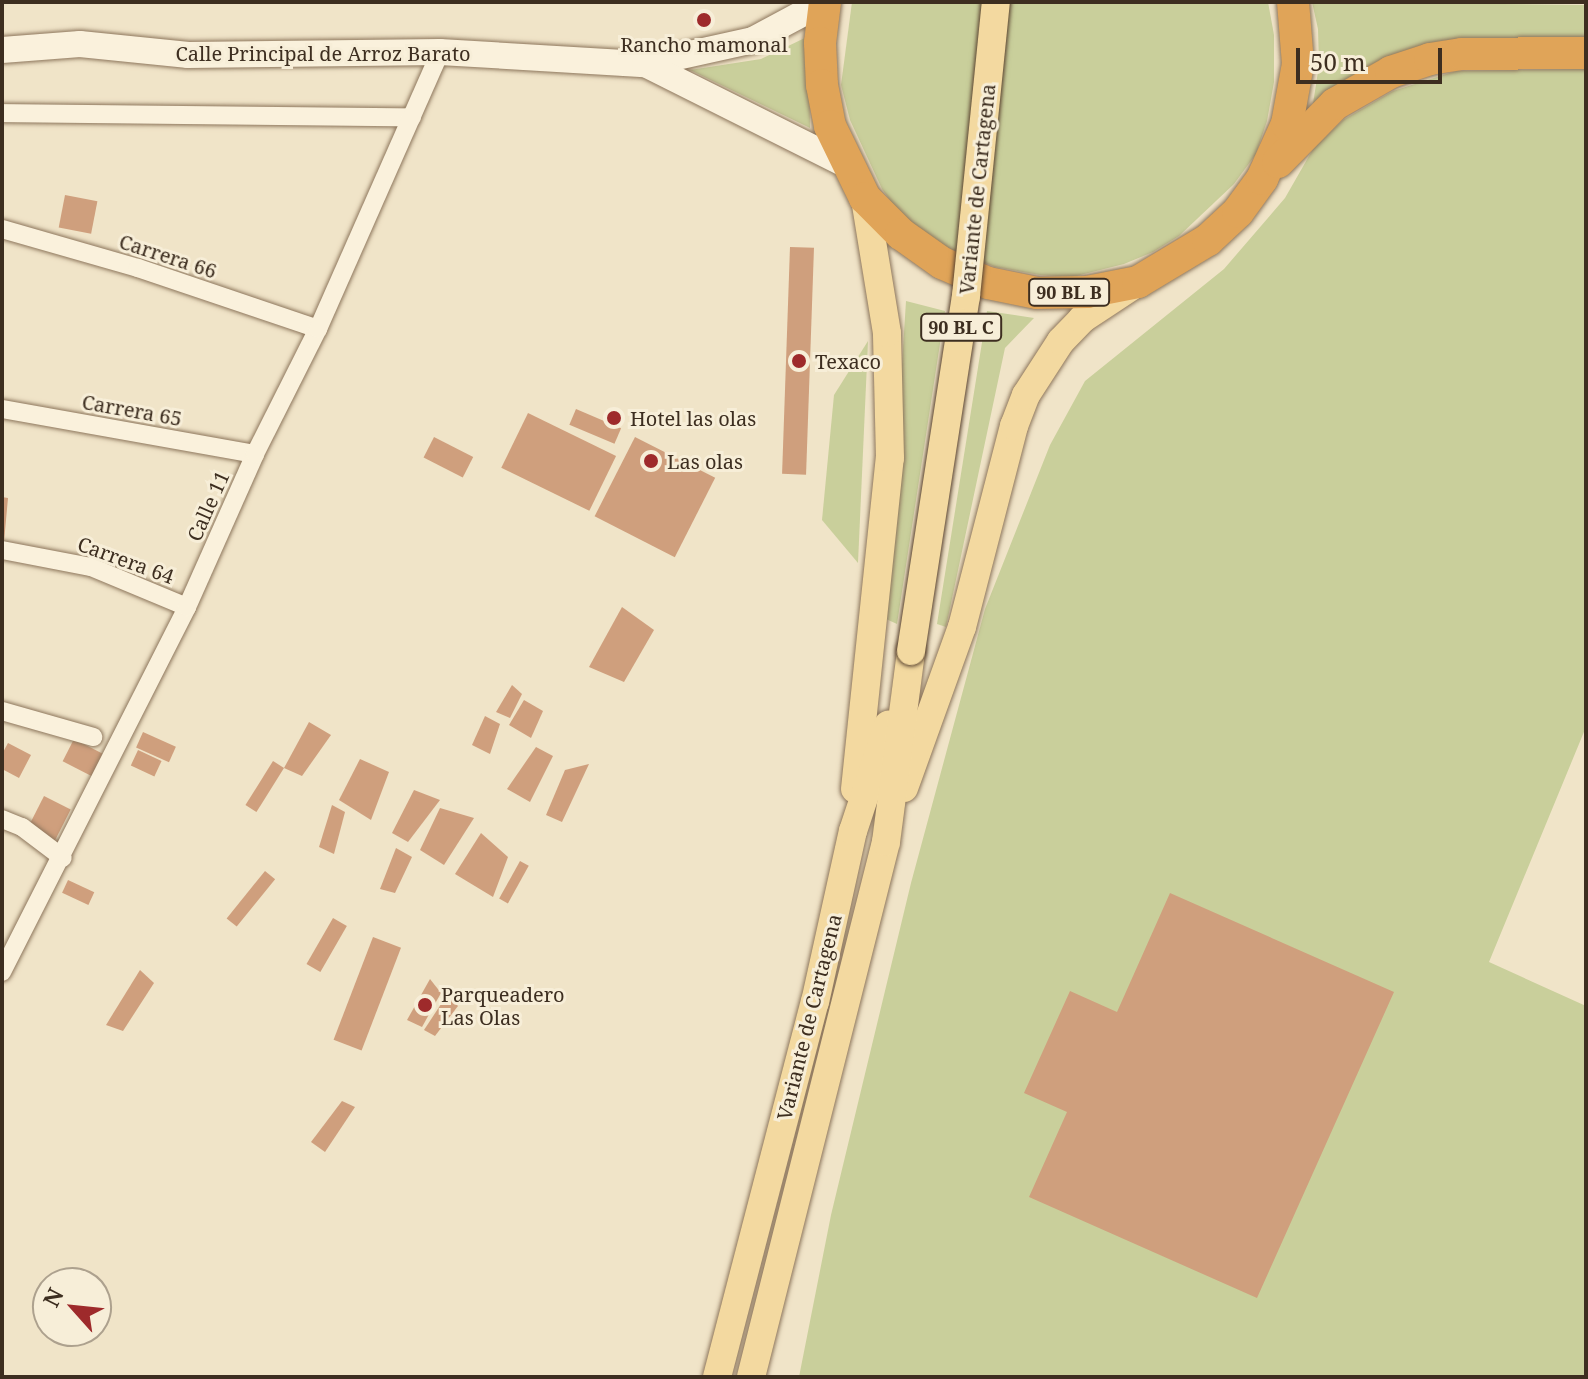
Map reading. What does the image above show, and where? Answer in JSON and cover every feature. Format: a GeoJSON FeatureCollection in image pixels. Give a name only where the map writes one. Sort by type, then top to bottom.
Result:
{"type":"FeatureCollection","features":[{"type":"Feature","properties":{"kind":"highway","name":"90 BL B"},"geometry":{"type":"LineString","coordinates":[[825,2],[820,43],[822,85],[830,126],[865,198],[901,234],[942,263],[988,283],[1037,293],[1087,292],[1138,282],[1208,240],[1238,212],[1262,179],[1335,104],[1391,72],[1430,59],[1462,54],[1586,53]]}},
{"type":"Feature","properties":{"kind":"highway","name":"90 BL B"},"geometry":{"type":"LineString","coordinates":[[1262,179],[1287,124],[1298,64],[1293,2]]}},
{"type":"Feature","properties":{"kind":"main road","name":"Variante de Cartagena"},"geometry":{"type":"LineString","coordinates":[[751,1377],[886,842],[910,656],[966,296],[996,2]]}},
{"type":"Feature","properties":{"kind":"main road"},"geometry":{"type":"LineString","coordinates":[[853,831],[890,458],[887,333],[865,198]]}},
{"type":"Feature","properties":{"kind":"main road"},"geometry":{"type":"LineString","coordinates":[[886,842],[962,627],[1014,426],[1026,395],[1044,363],[1082,319],[1138,282]]}},
{"type":"Feature","properties":{"kind":"main road","name":"Variante de Cartagena"},"geometry":{"type":"LineString","coordinates":[[717,1377],[815,1002],[853,831],[910,656]]}},
{"type":"Feature","properties":{"kind":"street","name":"Calle Principal de Arroz Barato"},"geometry":{"type":"LineString","coordinates":[[2,50],[80,44],[188,55],[440,52],[645,64],[753,40],[825,2]]}},
{"type":"Feature","properties":{"kind":"street","name":"Calle 11"},"geometry":{"type":"LineString","coordinates":[[2,972],[63,858],[187,607],[255,454],[318,329],[440,52]]}},
{"type":"Feature","properties":{"kind":"street","name":"Calle Principal de Arroz Barato"},"geometry":{"type":"LineString","coordinates":[[645,64],[847,165]]}},
{"type":"Feature","properties":{"kind":"street"},"geometry":{"type":"LineString","coordinates":[[2,113],[412,117]]}},
{"type":"Feature","properties":{"kind":"street","name":"Carrera 66"},"geometry":{"type":"LineString","coordinates":[[2,229],[138,268],[318,329]]}},
{"type":"Feature","properties":{"kind":"street","name":"Carrera 65"},"geometry":{"type":"LineString","coordinates":[[2,409],[255,454]]}},
{"type":"Feature","properties":{"kind":"street","name":"Carrera 64"},"geometry":{"type":"LineString","coordinates":[[2,550],[91,567],[187,607]]}},
{"type":"Feature","properties":{"kind":"street"},"geometry":{"type":"LineString","coordinates":[[2,711],[93,737]]}},
{"type":"Feature","properties":{"kind":"street"},"geometry":{"type":"LineString","coordinates":[[2,819],[22,827],[63,858]]}},
{"type":"Feature","properties":{"kind":"green space"},"geometry":{"type":"Polygon","coordinates":[[[852,2],[1268,2],[1274,35],[1274,82],[1267,121],[1256,154],[1234,184],[1179,236],[1153,252],[1124,264],[1072,277],[995,267],[941,245],[899,213],[882,189],[850,120],[841,85],[852,2]]]}},
{"type":"Feature","properties":{"kind":"green space"},"geometry":{"type":"Polygon","coordinates":[[[1312,2],[1586,5],[1586,43],[1396,58],[1350,77],[1313,104],[1319,65],[1318,29],[1312,2]]]}},
{"type":"Feature","properties":{"kind":"green space"},"geometry":{"type":"Polygon","coordinates":[[[809,36],[810,128],[690,70],[761,59],[809,36]]]}},
{"type":"Feature","properties":{"kind":"green space"},"geometry":{"type":"Polygon","coordinates":[[[1586,69],[1586,727],[1489,962],[1586,1006],[1586,1377],[799,1377],[831,1215],[911,883],[985,609],[1050,445],[1085,381],[1224,269],[1285,198],[1313,149],[1343,120],[1393,91],[1456,71],[1586,69]]]}},
{"type":"Feature","properties":{"kind":"green space"},"geometry":{"type":"Polygon","coordinates":[[[906,301],[945,311],[897,624],[886,619],[906,301]]]}},
{"type":"Feature","properties":{"kind":"green space"},"geometry":{"type":"Polygon","coordinates":[[[987,311],[1034,318],[1005,348],[946,627],[937,624],[987,311]]]}},
{"type":"Feature","properties":{"kind":"green space"},"geometry":{"type":"Polygon","coordinates":[[[868,341],[858,563],[822,520],[834,395],[868,341]]]}},
{"type":"Feature","properties":{"kind":"building"},"geometry":{"type":"Polygon","coordinates":[[[65,195],[97,201],[91,234],[59,227],[65,195]]]}},
{"type":"Feature","properties":{"kind":"building","name":"Texaco"},"geometry":{"type":"Polygon","coordinates":[[[790,247],[814,248],[806,475],[782,474],[790,247]]]}},
{"type":"Feature","properties":{"kind":"building"},"geometry":{"type":"Polygon","coordinates":[[[576,409],[621,428],[614,444],[569,425],[576,409]]]}},
{"type":"Feature","properties":{"kind":"building"},"geometry":{"type":"Polygon","coordinates":[[[528,413],[616,456],[589,511],[501,468],[528,413]]]}},
{"type":"Feature","properties":{"kind":"building"},"geometry":{"type":"Polygon","coordinates":[[[434,437],[473,457],[463,477],[424,457],[434,437]]]}},
{"type":"Feature","properties":{"kind":"building"},"geometry":{"type":"Polygon","coordinates":[[[635,437],[715,478],[675,557],[595,516],[635,437]]]}},
{"type":"Feature","properties":{"kind":"building"},"geometry":{"type":"Polygon","coordinates":[[[2,497],[8,498],[4,542],[2,542],[2,497]]]}},
{"type":"Feature","properties":{"kind":"building"},"geometry":{"type":"Polygon","coordinates":[[[622,607],[654,630],[624,682],[589,667],[622,607]]]}},
{"type":"Feature","properties":{"kind":"building"},"geometry":{"type":"Polygon","coordinates":[[[512,685],[522,694],[510,718],[496,712],[512,685]]]}},
{"type":"Feature","properties":{"kind":"building"},"geometry":{"type":"Polygon","coordinates":[[[524,700],[543,711],[531,738],[509,725],[524,700]]]}},
{"type":"Feature","properties":{"kind":"building"},"geometry":{"type":"Polygon","coordinates":[[[485,716],[500,724],[490,754],[472,745],[485,716]]]}},
{"type":"Feature","properties":{"kind":"building"},"geometry":{"type":"Polygon","coordinates":[[[309,722],[331,735],[302,776],[284,768],[309,722]]]}},
{"type":"Feature","properties":{"kind":"building"},"geometry":{"type":"Polygon","coordinates":[[[143,732],[176,747],[169,762],[136,748],[143,732]]]}},
{"type":"Feature","properties":{"kind":"building"},"geometry":{"type":"Polygon","coordinates":[[[74,739],[105,755],[94,777],[63,761],[74,739]]]}},
{"type":"Feature","properties":{"kind":"building"},"geometry":{"type":"Polygon","coordinates":[[[8,743],[31,755],[19,778],[2,769],[2,754],[8,743]]]}},
{"type":"Feature","properties":{"kind":"building"},"geometry":{"type":"Polygon","coordinates":[[[536,747],[553,756],[530,802],[507,789],[536,747]]]}},
{"type":"Feature","properties":{"kind":"building"},"geometry":{"type":"Polygon","coordinates":[[[138,750],[162,761],[154,776],[131,765],[138,750]]]}},
{"type":"Feature","properties":{"kind":"building"},"geometry":{"type":"Polygon","coordinates":[[[360,759],[389,772],[371,820],[339,800],[360,759]]]}},
{"type":"Feature","properties":{"kind":"building"},"geometry":{"type":"Polygon","coordinates":[[[273,761],[284,768],[256,812],[245,805],[273,761]]]}},
{"type":"Feature","properties":{"kind":"building"},"geometry":{"type":"Polygon","coordinates":[[[589,764],[562,822],[546,815],[565,770],[589,764]]]}},
{"type":"Feature","properties":{"kind":"building"},"geometry":{"type":"Polygon","coordinates":[[[414,790],[440,800],[408,842],[392,833],[414,790]]]}},
{"type":"Feature","properties":{"kind":"building"},"geometry":{"type":"Polygon","coordinates":[[[44,796],[71,810],[55,841],[28,827],[44,796]]]}},
{"type":"Feature","properties":{"kind":"building"},"geometry":{"type":"Polygon","coordinates":[[[332,805],[345,812],[334,854],[319,847],[332,805]]]}},
{"type":"Feature","properties":{"kind":"building"},"geometry":{"type":"Polygon","coordinates":[[[440,808],[474,818],[444,865],[420,850],[440,808]]]}},
{"type":"Feature","properties":{"kind":"building"},"geometry":{"type":"Polygon","coordinates":[[[481,833],[508,857],[493,897],[455,874],[481,833]]]}},
{"type":"Feature","properties":{"kind":"building"},"geometry":{"type":"Polygon","coordinates":[[[396,848],[412,857],[395,893],[380,889],[396,848]]]}},
{"type":"Feature","properties":{"kind":"building"},"geometry":{"type":"Polygon","coordinates":[[[520,861],[529,866],[508,903],[499,899],[520,861]]]}},
{"type":"Feature","properties":{"kind":"building"},"geometry":{"type":"Polygon","coordinates":[[[265,871],[275,879],[237,927],[227,918],[265,871]]]}},
{"type":"Feature","properties":{"kind":"building"},"geometry":{"type":"Polygon","coordinates":[[[68,880],[94,892],[88,905],[62,893],[68,880]]]}},
{"type":"Feature","properties":{"kind":"building"},"geometry":{"type":"Polygon","coordinates":[[[1170,893],[1394,992],[1257,1298],[1029,1197],[1067,1112],[1024,1093],[1070,991],[1117,1012],[1170,893]]]}},
{"type":"Feature","properties":{"kind":"building"},"geometry":{"type":"Polygon","coordinates":[[[333,918],[347,926],[320,972],[306,964],[333,918]]]}},
{"type":"Feature","properties":{"kind":"building"},"geometry":{"type":"Polygon","coordinates":[[[373,937],[401,948],[362,1050],[334,1040],[373,937]]]}},
{"type":"Feature","properties":{"kind":"building"},"geometry":{"type":"Polygon","coordinates":[[[140,970],[154,983],[123,1031],[106,1025],[140,970]]]}},
{"type":"Feature","properties":{"kind":"building"},"geometry":{"type":"Polygon","coordinates":[[[430,979],[441,993],[422,1027],[407,1020],[430,979]]]}},
{"type":"Feature","properties":{"kind":"building"},"geometry":{"type":"Polygon","coordinates":[[[447,995],[458,1006],[435,1036],[424,1030],[447,995]]]}},
{"type":"Feature","properties":{"kind":"building"},"geometry":{"type":"Polygon","coordinates":[[[342,1101],[355,1107],[325,1152],[311,1142],[342,1101]]]}},
{"type":"Feature","properties":{"kind":"place","name":"Rancho mamonal"},"geometry":{"type":"Point","coordinates":[704,20]}},
{"type":"Feature","properties":{"kind":"place","name":"Texaco"},"geometry":{"type":"Point","coordinates":[799,361]}},
{"type":"Feature","properties":{"kind":"place","name":"Hotel las olas"},"geometry":{"type":"Point","coordinates":[614,418]}},
{"type":"Feature","properties":{"kind":"place","name":"Las olas"},"geometry":{"type":"Point","coordinates":[651,461]}},
{"type":"Feature","properties":{"kind":"place","name":"Parqueadero Las Olas"},"geometry":{"type":"Point","coordinates":[425,1005]}}]}
